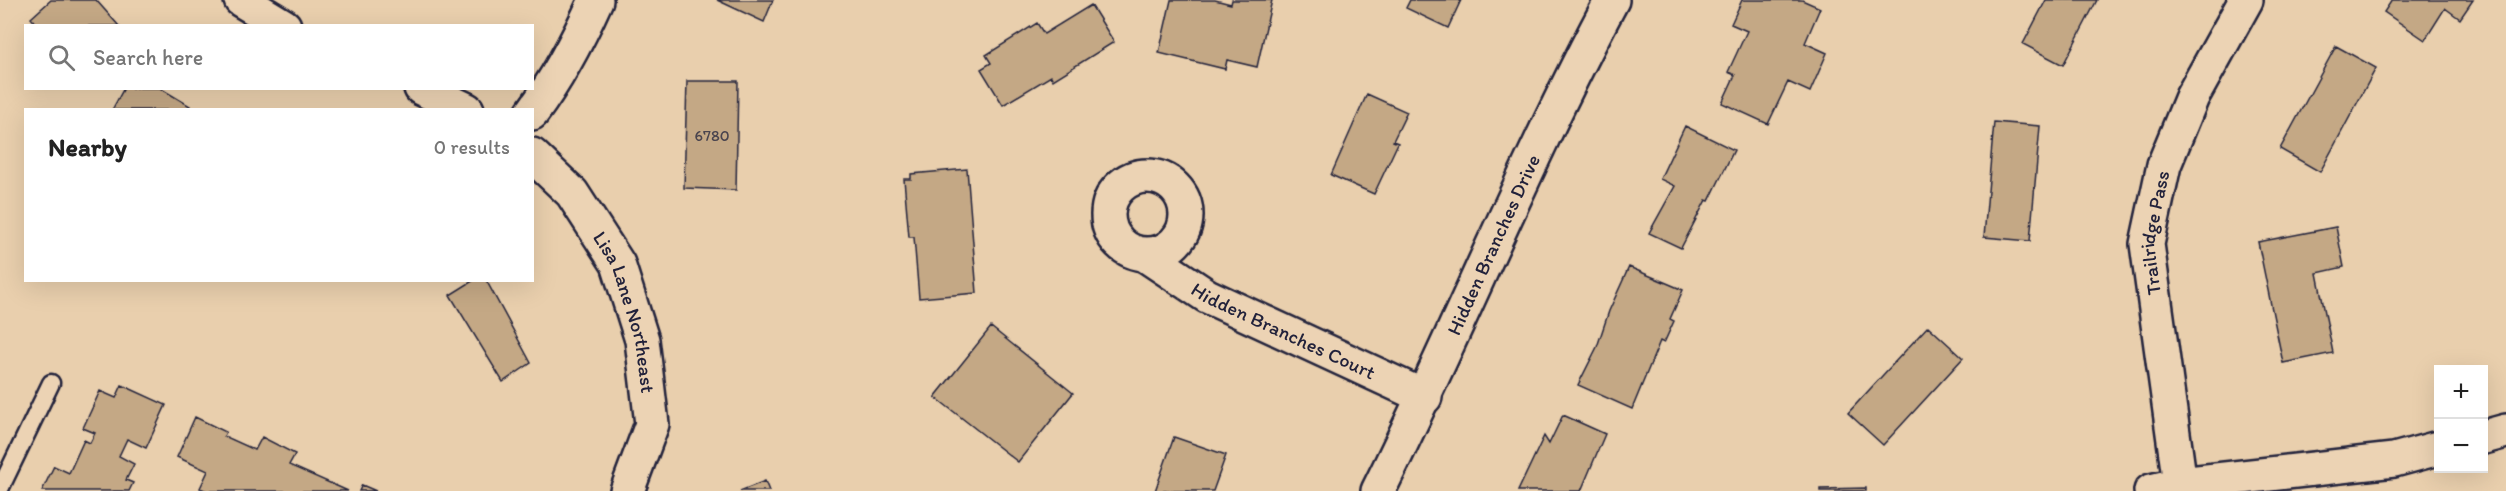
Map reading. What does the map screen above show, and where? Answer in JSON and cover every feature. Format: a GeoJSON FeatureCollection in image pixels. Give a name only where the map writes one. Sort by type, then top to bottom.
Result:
{"type":"FeatureCollection","features":[{"type":"Feature","properties":{"kind":"street"},"geometry":{"type":"LineString","coordinates":[[241,0],[281,24]]}},
{"type":"Feature","properties":{"kind":"street"},"geometry":{"type":"LineString","coordinates":[[534,110],[571,51],[596,0]]}},
{"type":"Feature","properties":{"kind":"street","name":"Hidden Branches Drive"},"geometry":{"type":"LineString","coordinates":[[1378,491],[1425,397],[1572,76],[1612,0]]}},
{"type":"Feature","properties":{"kind":"street","name":"Trailridge Pass"},"geometry":{"type":"LineString","coordinates":[[2165,488],[2147,244],[2164,165],[2192,97],[2246,0]]}},
{"type":"Feature","properties":{"kind":"street"},"geometry":{"type":"LineString","coordinates":[[426,90],[463,108]]}},
{"type":"Feature","properties":{"kind":"street","name":"Lisa Lane Northeast"},"geometry":{"type":"LineString","coordinates":[[534,157],[572,193],[618,264],[642,340],[652,424],[627,491]]}},
{"type":"Feature","properties":{"kind":"street","name":"Hidden Branches Court"},"geometry":{"type":"LineString","coordinates":[[1147,256],[1207,296],[1425,397]]}},
{"type":"Feature","properties":{"kind":"street"},"geometry":{"type":"LineString","coordinates":[[2488,435],[2506,431]]}},
{"type":"Feature","properties":{"kind":"street"},"geometry":{"type":"LineString","coordinates":[[2165,488],[2394,460],[2434,449]]}},
{"type":"Feature","properties":{"kind":"lane"},"geometry":{"type":"LineString","coordinates":[[0,489],[51,383]]}},
{"type":"Feature","properties":{"kind":"building"},"geometry":{"type":"Polygon","coordinates":[[[51,0],[96,0],[117,24],[36,24],[31,18],[51,0]]]}},
{"type":"Feature","properties":{"kind":"building"},"geometry":{"type":"Polygon","coordinates":[[[717,0],[773,0],[764,22],[717,0]]]}},
{"type":"Feature","properties":{"kind":"building"},"geometry":{"type":"Polygon","coordinates":[[[1171,0],[1215,0],[1231,4],[1232,0],[1272,0],[1257,67],[1227,60],[1225,69],[1159,53],[1171,0]]]}},
{"type":"Feature","properties":{"kind":"building"},"geometry":{"type":"Polygon","coordinates":[[[1410,0],[1461,0],[1448,28],[1406,8],[1410,0]]]}},
{"type":"Feature","properties":{"kind":"building"},"geometry":{"type":"Polygon","coordinates":[[[1742,0],[1802,0],[1820,8],[1805,43],[1827,53],[1810,92],[1788,82],[1768,124],[1722,103],[1735,75],[1728,72],[1747,31],[1731,24],[1742,0]]]}},
{"type":"Feature","properties":{"kind":"building"},"geometry":{"type":"Polygon","coordinates":[[[2046,0],[2097,0],[2063,65],[2023,44],[2046,0]]]}},
{"type":"Feature","properties":{"kind":"building"},"geometry":{"type":"Polygon","coordinates":[[[2392,0],[2473,0],[2460,19],[2445,8],[2425,40],[2384,12],[2392,0]]]}},
{"type":"Feature","properties":{"kind":"building"},"geometry":{"type":"Polygon","coordinates":[[[1091,5],[1114,42],[1053,80],[1051,76],[1003,105],[981,69],[991,63],[986,55],[1037,23],[1044,34],[1091,5]]]}},
{"type":"Feature","properties":{"kind":"building"},"geometry":{"type":"Polygon","coordinates":[[[2336,46],[2376,68],[2320,172],[2280,149],[2336,46]]]}},
{"type":"Feature","properties":{"kind":"building"},"geometry":{"type":"Polygon","coordinates":[[[687,81],[738,81],[736,190],[684,188],[687,81]]]}},
{"type":"Feature","properties":{"kind":"building"},"geometry":{"type":"Polygon","coordinates":[[[123,90],[163,90],[190,106],[189,108],[113,108],[123,90]]]}},
{"type":"Feature","properties":{"kind":"building"},"geometry":{"type":"Polygon","coordinates":[[[1367,94],[1407,112],[1393,141],[1398,143],[1374,194],[1331,175],[1367,94]]]}},
{"type":"Feature","properties":{"kind":"building"},"geometry":{"type":"Polygon","coordinates":[[[1994,122],[2040,126],[2030,241],[1984,237],[1994,122]]]}},
{"type":"Feature","properties":{"kind":"building"},"geometry":{"type":"Polygon","coordinates":[[[1685,126],[1734,150],[1709,201],[1706,200],[1681,248],[1649,233],[1675,186],[1660,179],[1685,126]]]}},
{"type":"Feature","properties":{"kind":"building"},"geometry":{"type":"Polygon","coordinates":[[[967,169],[977,293],[919,298],[914,237],[909,237],[904,179],[911,179],[911,174],[967,169]]]}},
{"type":"Feature","properties":{"kind":"building"},"geometry":{"type":"Polygon","coordinates":[[[2336,227],[2344,267],[2317,273],[2333,353],[2283,363],[2258,242],[2336,227]]]}},
{"type":"Feature","properties":{"kind":"building"},"geometry":{"type":"Polygon","coordinates":[[[1629,267],[1683,290],[1670,319],[1674,321],[1664,343],[1660,341],[1632,409],[1578,385],[1597,347],[1609,311],[1629,267]]]}},
{"type":"Feature","properties":{"kind":"building"},"geometry":{"type":"Polygon","coordinates":[[[471,282],[487,282],[531,363],[503,382],[450,295],[471,282]]]}},
{"type":"Feature","properties":{"kind":"building"},"geometry":{"type":"Polygon","coordinates":[[[1928,326],[1963,358],[1883,445],[1848,413],[1928,326]]]}},
{"type":"Feature","properties":{"kind":"building"},"geometry":{"type":"Polygon","coordinates":[[[991,327],[1073,393],[1018,462],[935,397],[991,327]]]}},
{"type":"Feature","properties":{"kind":"building"},"geometry":{"type":"Polygon","coordinates":[[[122,385],[166,405],[146,448],[127,439],[119,456],[134,464],[126,480],[133,483],[129,491],[42,491],[54,466],[69,473],[84,440],[90,443],[95,433],[83,428],[100,391],[116,398],[122,385]]]}},
{"type":"Feature","properties":{"kind":"building"},"geometry":{"type":"Polygon","coordinates":[[[1563,415],[1605,434],[1581,491],[1518,491],[1544,436],[1549,444],[1563,415]]]}},
{"type":"Feature","properties":{"kind":"building"},"geometry":{"type":"Polygon","coordinates":[[[195,417],[226,432],[224,436],[255,450],[262,437],[295,454],[289,465],[348,491],[207,491],[200,488],[208,471],[177,457],[195,417]]]}},
{"type":"Feature","properties":{"kind":"building"},"geometry":{"type":"Polygon","coordinates":[[[1174,437],[1226,455],[1213,491],[1155,491],[1174,437]]]}},
{"type":"Feature","properties":{"kind":"building"},"geometry":{"type":"Polygon","coordinates":[[[765,481],[769,491],[740,491],[765,481]]]}},
{"type":"Feature","properties":{"kind":"building"},"geometry":{"type":"Polygon","coordinates":[[[362,485],[376,491],[359,491],[362,485]]]}},
{"type":"Feature","properties":{"kind":"building"},"geometry":{"type":"Polygon","coordinates":[[[1866,488],[1866,491],[1820,491],[1820,489],[1866,488]]]}}]}
